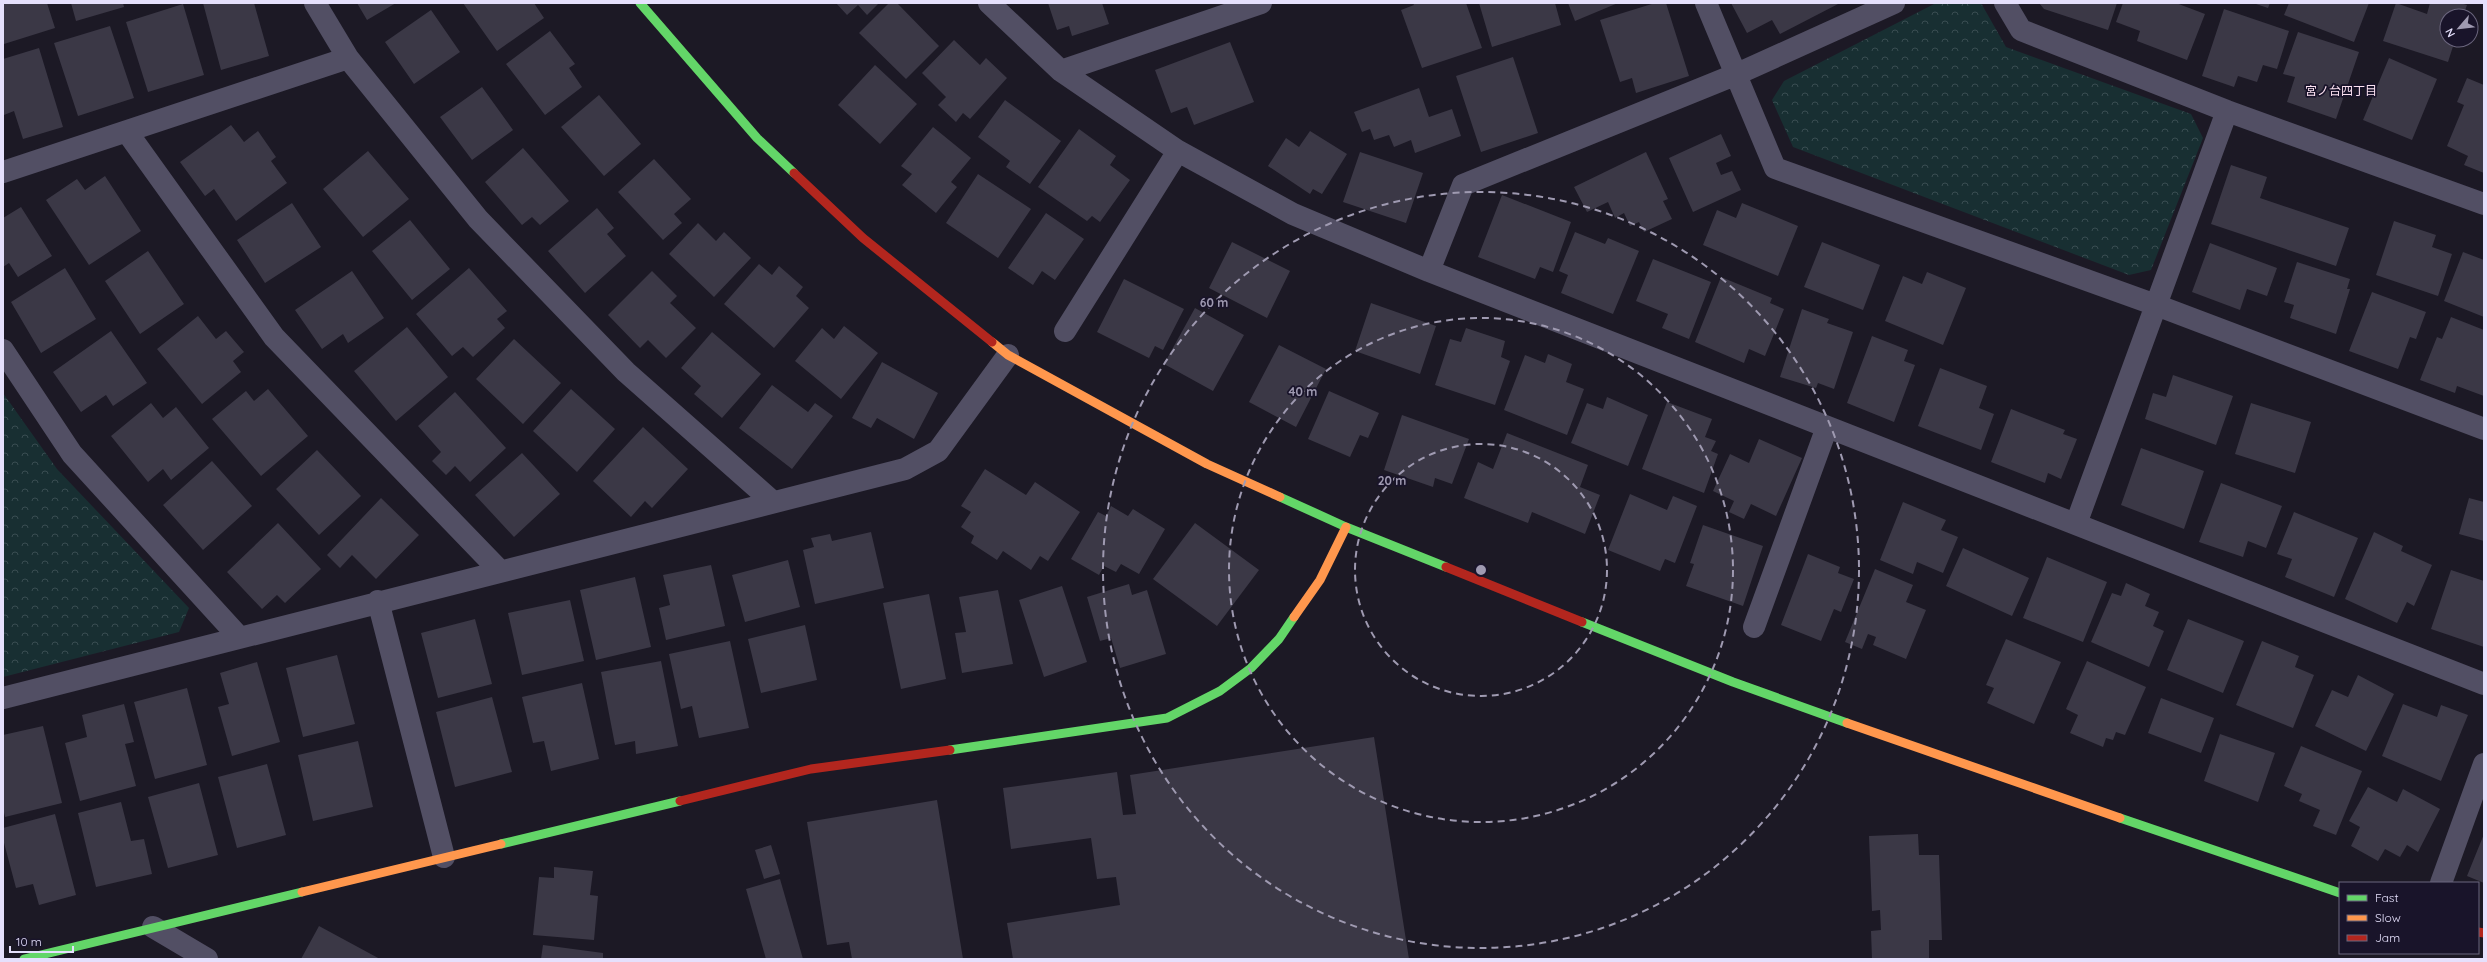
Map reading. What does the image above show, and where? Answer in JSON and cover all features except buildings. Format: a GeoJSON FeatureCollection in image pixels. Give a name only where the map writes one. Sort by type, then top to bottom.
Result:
{"type":"FeatureCollection","features":[{"type":"Feature","properties":{"kind":"street"},"geometry":{"type":"LineString","coordinates":[[315,3],[348,58],[478,219],[626,372],[773,502]]}},
{"type":"Feature","properties":{"kind":"street"},"geometry":{"type":"LineString","coordinates":[[640,3],[757,138],[863,238],[1008,355],[1207,464],[1346,527],[1733,682],[1961,764],[2339,893]]}},
{"type":"Feature","properties":{"kind":"street"},"geometry":{"type":"LineString","coordinates":[[989,3],[1061,71],[1178,151],[1293,214],[1429,271],[2484,684]]}},
{"type":"Feature","properties":{"kind":"street"},"geometry":{"type":"LineString","coordinates":[[1061,71],[1261,3]]}},
{"type":"Feature","properties":{"kind":"street"},"geometry":{"type":"LineString","coordinates":[[1706,3],[1737,74],[1775,168],[2156,305],[2484,429]]}},
{"type":"Feature","properties":{"kind":"street"},"geometry":{"type":"LineString","coordinates":[[1429,271],[1463,185],[1737,74],[1894,3]]}},
{"type":"Feature","properties":{"kind":"street"},"geometry":{"type":"LineString","coordinates":[[2005,3],[2021,30],[2227,111],[2484,204]]}},
{"type":"Feature","properties":{"kind":"street"},"geometry":{"type":"LineString","coordinates":[[3,172],[348,58]]}},
{"type":"Feature","properties":{"kind":"street"},"geometry":{"type":"LineString","coordinates":[[2076,524],[2227,111]]}},
{"type":"Feature","properties":{"kind":"street"},"geometry":{"type":"LineString","coordinates":[[127,132],[274,337],[500,571]]}},
{"type":"Feature","properties":{"kind":"street"},"geometry":{"type":"LineString","coordinates":[[1065,331],[1178,151]]}},
{"type":"Feature","properties":{"kind":"street"},"geometry":{"type":"LineString","coordinates":[[3,350],[72,454],[239,637]]}},
{"type":"Feature","properties":{"kind":"street"},"geometry":{"type":"LineString","coordinates":[[3,698],[378,601],[905,469],[938,451],[1008,355]]}},
{"type":"Feature","properties":{"kind":"street"},"geometry":{"type":"LineString","coordinates":[[1754,627],[1827,427]]}},
{"type":"Feature","properties":{"kind":"street"},"geometry":{"type":"LineString","coordinates":[[24,959],[811,769],[1109,728],[1167,718],[1220,690],[1251,668],[1275,644],[1320,580],[1346,527]]}},
{"type":"Feature","properties":{"kind":"street"},"geometry":{"type":"LineString","coordinates":[[378,601],[444,857]]}},
{"type":"Feature","properties":{"kind":"street"},"geometry":{"type":"LineString","coordinates":[[2441,882],[2484,764]]}},
{"type":"Feature","properties":{"kind":"street"},"geometry":{"type":"LineString","coordinates":[[153,927],[207,959]]}},
{"type":"Feature","properties":{"kind":"green space"},"geometry":{"type":"Polygon","coordinates":[[[1936,3],[1981,3],[2006,47],[2191,114],[2203,138],[2151,270],[2129,275],[1793,147],[1772,100],[1784,81],[1936,3]]]}},
{"type":"Feature","properties":{"kind":"green space"},"geometry":{"type":"Polygon","coordinates":[[[3,393],[57,469],[189,608],[179,632],[3,677],[3,393]]]}},
{"type":"Feature","properties":{"kind":"traffic: fast"},"geometry":{"type":"LineString","coordinates":[[640,3],[757,138],[794,173]]}},
{"type":"Feature","properties":{"kind":"traffic: fast"},"geometry":{"type":"LineString","coordinates":[[1280,497],[1346,527],[1446,567]]}},
{"type":"Feature","properties":{"kind":"traffic: fast"},"geometry":{"type":"LineString","coordinates":[[950,750],[1167,718],[1220,691],[1251,668],[1279,639],[1294,617]]}},
{"type":"Feature","properties":{"kind":"traffic: fast"},"geometry":{"type":"LineString","coordinates":[[1582,622],[1733,682],[1847,723]]}},
{"type":"Feature","properties":{"kind":"traffic: fast"},"geometry":{"type":"LineString","coordinates":[[501,844],[680,801]]}},
{"type":"Feature","properties":{"kind":"traffic: fast"},"geometry":{"type":"LineString","coordinates":[[2120,818],[2339,893]]}},
{"type":"Feature","properties":{"kind":"traffic: fast"},"geometry":{"type":"LineString","coordinates":[[24,959],[302,892]]}},
{"type":"Feature","properties":{"kind":"traffic: slow"},"geometry":{"type":"LineString","coordinates":[[992,342],[1008,355],[1207,464],[1280,497]]}},
{"type":"Feature","properties":{"kind":"traffic: slow"},"geometry":{"type":"LineString","coordinates":[[1294,617],[1320,580],[1346,527]]}},
{"type":"Feature","properties":{"kind":"traffic: slow"},"geometry":{"type":"LineString","coordinates":[[1847,723],[2120,818]]}},
{"type":"Feature","properties":{"kind":"traffic: slow"},"geometry":{"type":"LineString","coordinates":[[302,892],[501,844]]}},
{"type":"Feature","properties":{"kind":"traffic: jam"},"geometry":{"type":"LineString","coordinates":[[794,173],[863,238],[992,342]]}},
{"type":"Feature","properties":{"kind":"traffic: jam"},"geometry":{"type":"LineString","coordinates":[[1446,567],[1582,622]]}},
{"type":"Feature","properties":{"kind":"traffic: jam"},"geometry":{"type":"LineString","coordinates":[[680,801],[811,769],[950,750]]}},
{"type":"Feature","properties":{"kind":"traffic: jam"},"geometry":{"type":"LineString","coordinates":[[2479,932],[2484,933]]}},
{"type":"Feature","properties":{"kind":"district","name":"宮ノ台四丁目"},"geometry":{"type":"Point","coordinates":[2341,91]}}]}
